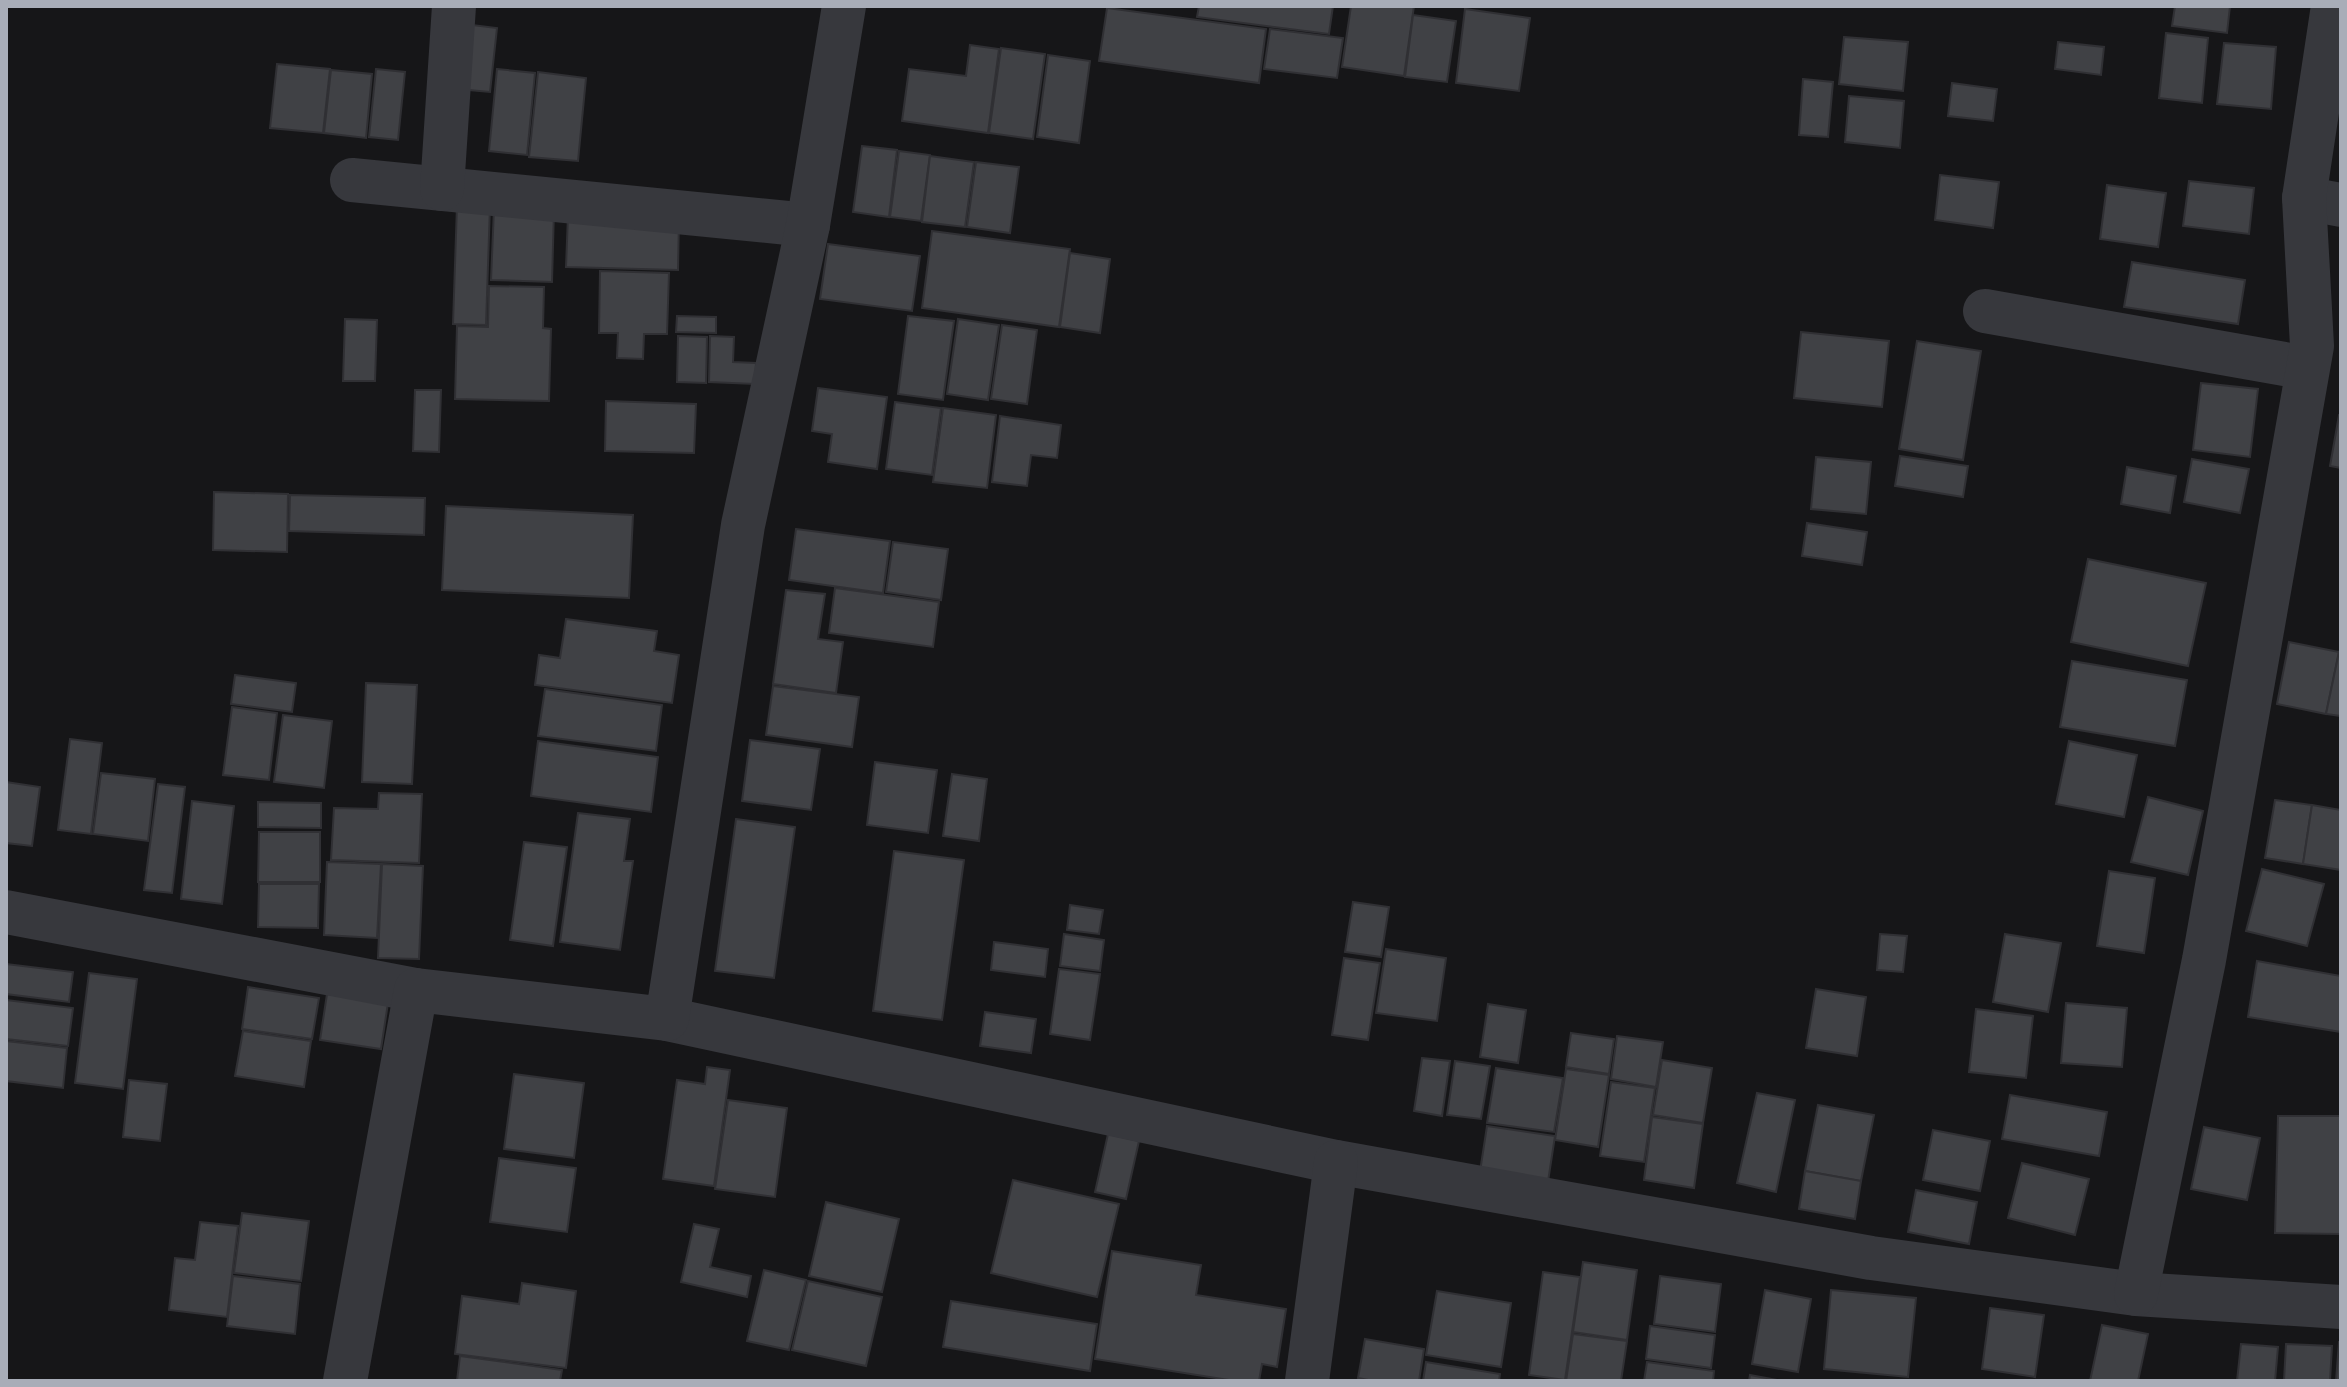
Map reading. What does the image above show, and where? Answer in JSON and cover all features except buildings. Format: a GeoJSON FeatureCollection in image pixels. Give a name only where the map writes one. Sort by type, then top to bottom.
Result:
{"type":"FeatureCollection","features":[{"type":"Feature","properties":{"kind":"street"},"geometry":{"type":"LineString","coordinates":[[442,189],[454,6]]}},
{"type":"Feature","properties":{"kind":"street"},"geometry":{"type":"LineString","coordinates":[[667,1019],[743,525],[808,225],[844,6]]}},
{"type":"Feature","properties":{"kind":"street"},"geometry":{"type":"LineString","coordinates":[[2136,1294],[2204,960],[2312,346],[2333,6]]}},
{"type":"Feature","properties":{"kind":"street"},"geometry":{"type":"LineString","coordinates":[[352,180],[808,225]]}},
{"type":"Feature","properties":{"kind":"street"},"geometry":{"type":"LineString","coordinates":[[1985,311],[2307,368]]}},
{"type":"Feature","properties":{"kind":"street"},"geometry":{"type":"LineString","coordinates":[[6,912],[416,990],[667,1019],[1336,1162],[1871,1258],[2136,1294],[2341,1307]]}},
{"type":"Feature","properties":{"kind":"street"},"geometry":{"type":"LineString","coordinates":[[345,1381],[416,990]]}},
{"type":"Feature","properties":{"kind":"street"},"geometry":{"type":"LineString","coordinates":[[1307,1381],[1336,1162]]}}]}
